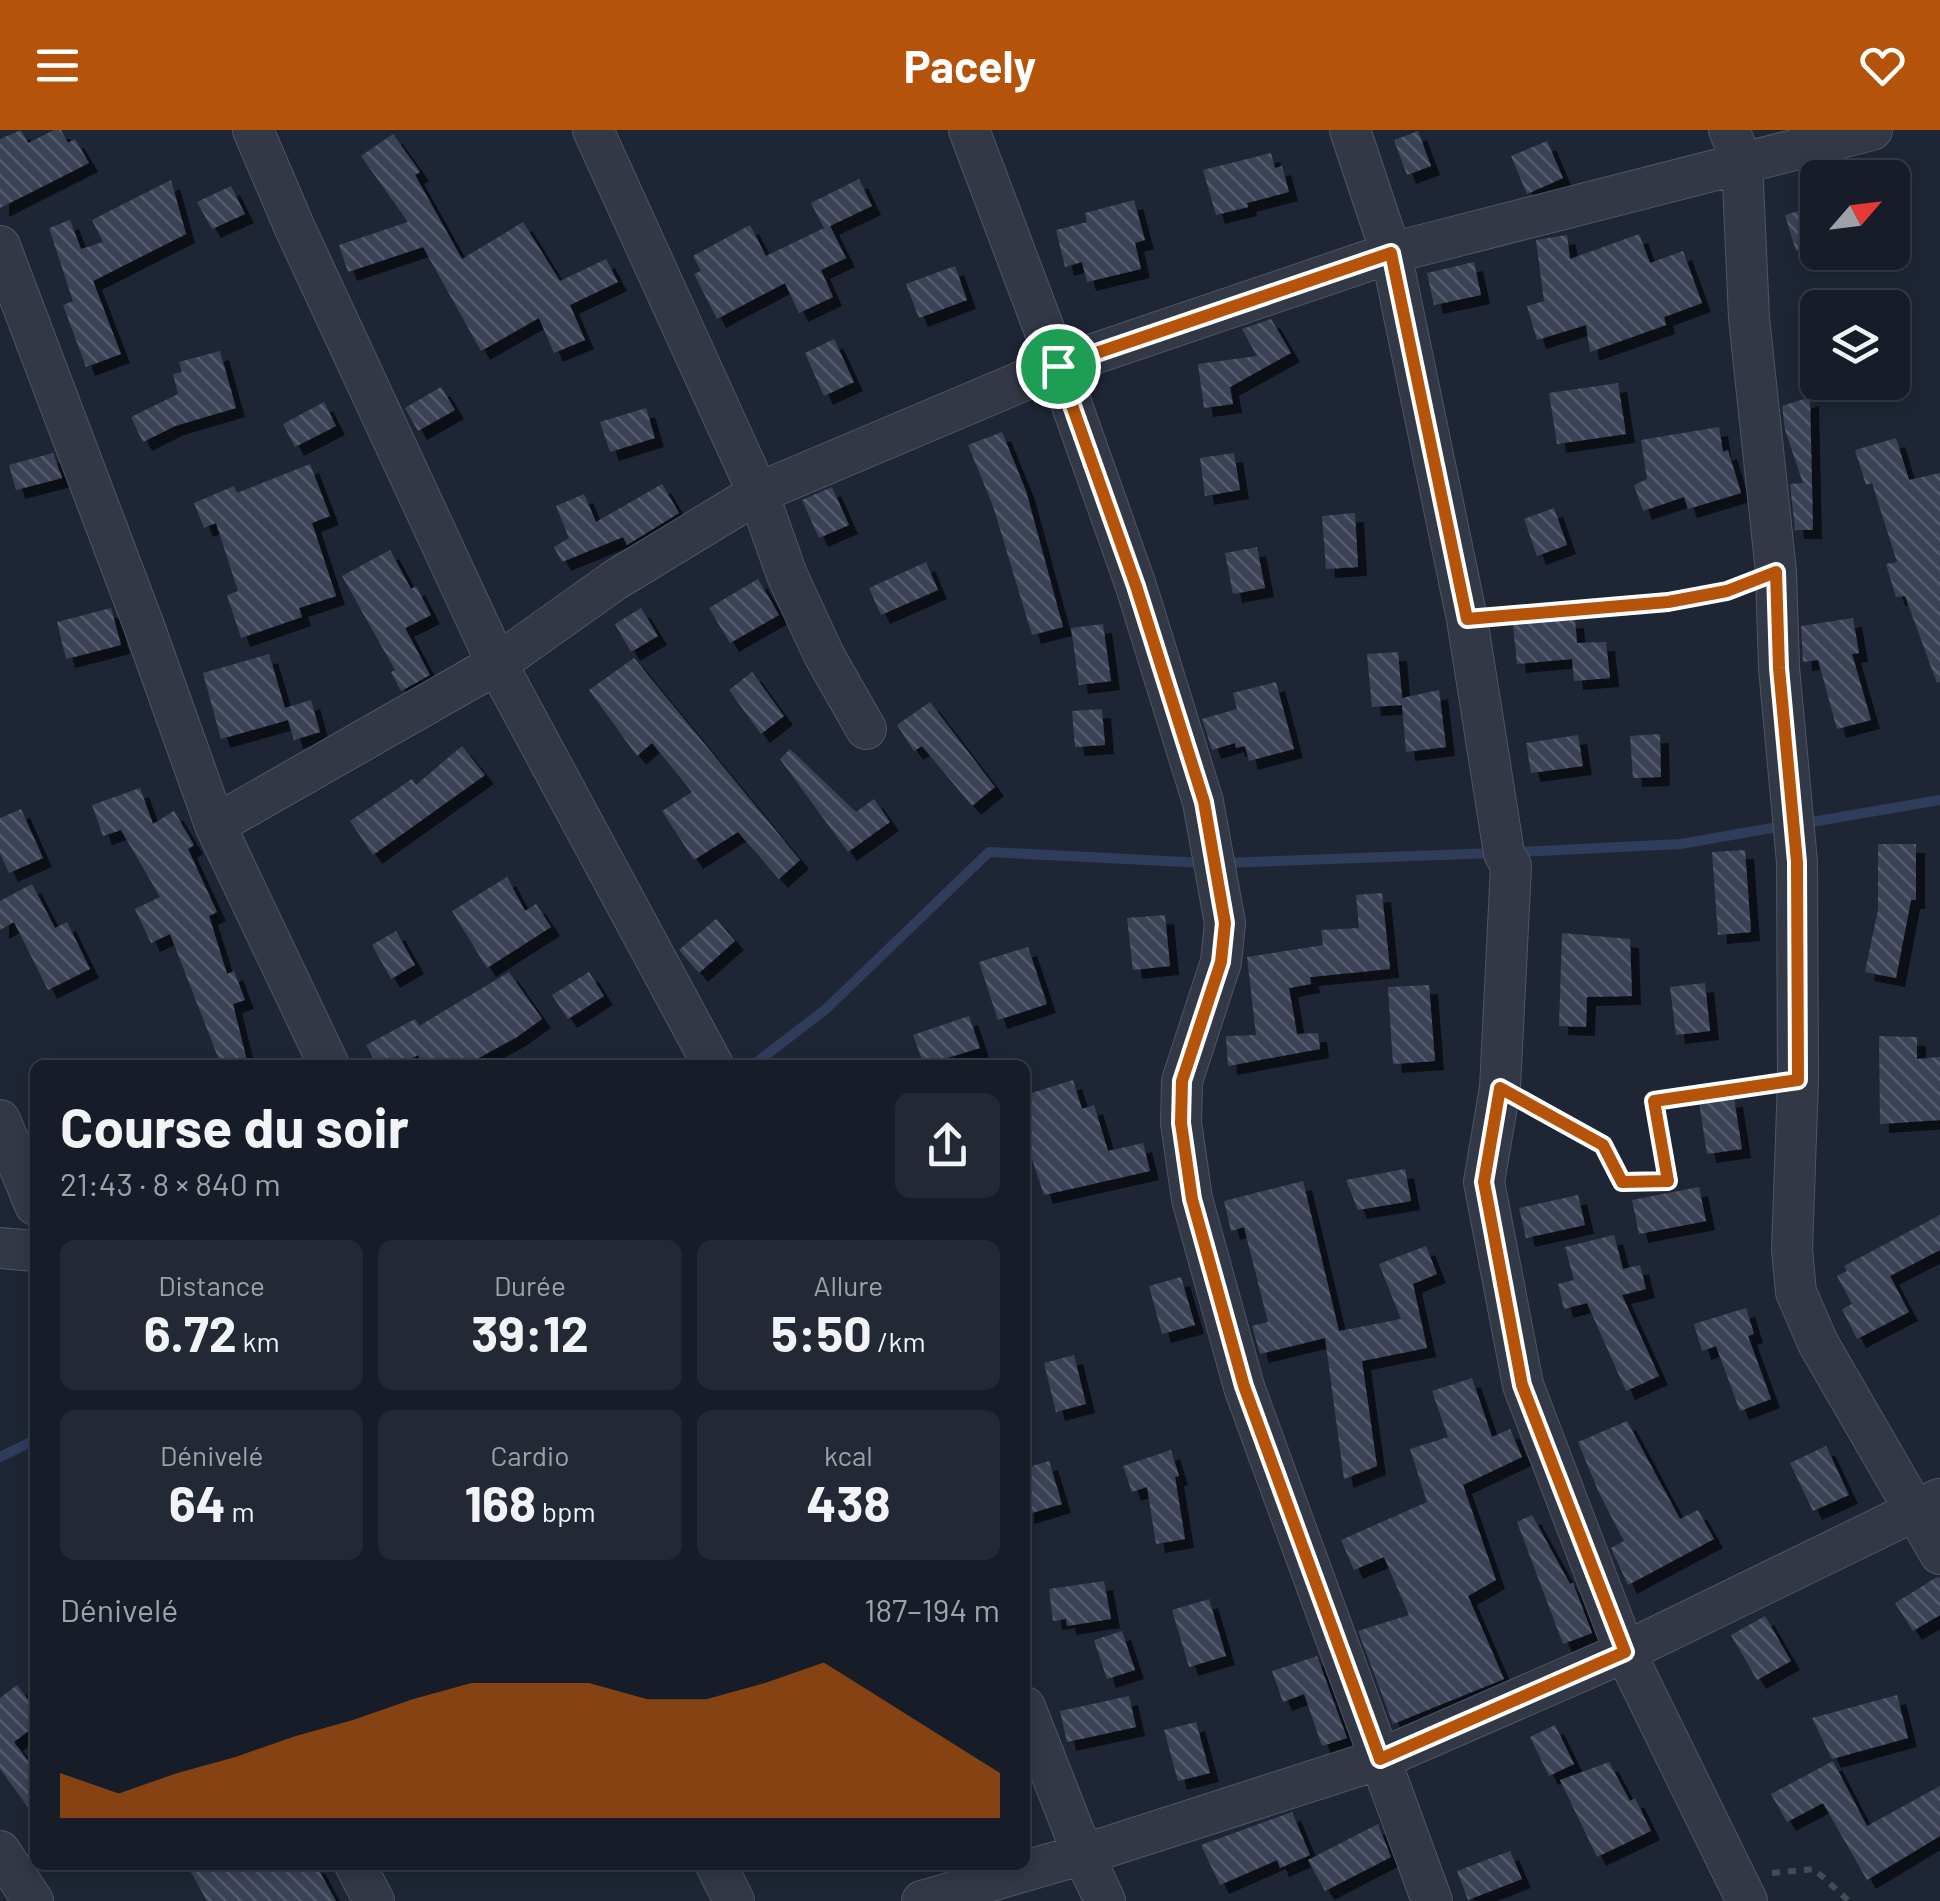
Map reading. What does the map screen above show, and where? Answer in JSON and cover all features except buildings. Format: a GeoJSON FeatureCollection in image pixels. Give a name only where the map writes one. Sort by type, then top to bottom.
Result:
{"type":"FeatureCollection","features":[{"type":"Feature","properties":{"kind":"street"},"geometry":{"type":"LineString","coordinates":[[253,130],[498,664],[710,1060]]}},
{"type":"Feature","properties":{"kind":"street"},"geometry":{"type":"LineString","coordinates":[[593,130],[758,493],[787,574],[824,655],[866,730]]}},
{"type":"Feature","properties":{"kind":"street"},"geometry":{"type":"LineString","coordinates":[[969,130],[1136,586],[1204,802],[1225,923],[1221,962],[1182,1081],[1181,1123],[1192,1199],[1244,1386],[1432,1901]]}},
{"type":"Feature","properties":{"kind":"street"},"geometry":{"type":"LineString","coordinates":[[1350,130],[1391,253],[1467,619],[1507,853],[1500,1088],[1484,1182],[1522,1385],[1625,1652],[1741,1889]]}},
{"type":"Feature","properties":{"kind":"street"},"geometry":{"type":"LineString","coordinates":[[215,825],[498,664],[614,580],[758,493],[1058,366],[1391,253],[1735,146],[1872,130]]}},
{"type":"Feature","properties":{"kind":"street"},"geometry":{"type":"LineString","coordinates":[[1735,146],[1748,318],[1776,572],[1779,668],[1794,826],[1798,1080],[1792,1250],[1796,1292],[1818,1343],[1928,1506],[1940,1554]]}},
{"type":"Feature","properties":{"kind":"street"},"geometry":{"type":"LineString","coordinates":[[0,246],[215,825],[327,1060]]}},
{"type":"Feature","properties":{"kind":"street"},"geometry":{"type":"LineString","coordinates":[[0,1120],[30,1193]]}},
{"type":"Feature","properties":{"kind":"street"},"geometry":{"type":"LineString","coordinates":[[0,1248],[30,1250]]}},
{"type":"Feature","properties":{"kind":"street"},"geometry":{"type":"LineString","coordinates":[[1030,1868],[1380,1759],[1625,1652],[1928,1506]]}},
{"type":"Feature","properties":{"kind":"street"},"geometry":{"type":"LineString","coordinates":[[1030,1720],[1105,1901]]}},
{"type":"Feature","properties":{"kind":"street"},"geometry":{"type":"LineString","coordinates":[[0,1852],[33,1901]]}},
{"type":"Feature","properties":{"kind":"street"},"geometry":{"type":"LineString","coordinates":[[358,1870],[374,1901]]}},
{"type":"Feature","properties":{"kind":"street"},"geometry":{"type":"LineString","coordinates":[[718,1870],[734,1901]]}},
{"type":"Feature","properties":{"kind":"street"},"geometry":{"type":"LineString","coordinates":[[922,1901],[1023,1870]]}},
{"type":"Feature","properties":{"kind":"path"},"geometry":{"type":"LineString","coordinates":[[1467,619],[1668,602],[1727,591],[1776,572]]}},
{"type":"Feature","properties":{"kind":"path"},"geometry":{"type":"LineString","coordinates":[[1500,1088],[1603,1145],[1622,1182],[1668,1181],[1654,1101],[1798,1080]]}},
{"type":"Feature","properties":{"kind":"path"},"geometry":{"type":"LineString","coordinates":[[1741,1889],[1814,1868],[1850,1901]]}},
{"type":"Feature","properties":{"kind":"waterway"},"geometry":{"type":"LineString","coordinates":[[1800,824],[1940,800]]}},
{"type":"Feature","properties":{"kind":"waterway"},"geometry":{"type":"LineString","coordinates":[[1517,852],[1681,844],[1783,826]]}},
{"type":"Feature","properties":{"kind":"waterway"},"geometry":{"type":"LineString","coordinates":[[760,1060],[826,1009],[989,852],[1205,863]]}},
{"type":"Feature","properties":{"kind":"waterway"},"geometry":{"type":"LineString","coordinates":[[1222,863],[1495,853]]}},
{"type":"Feature","properties":{"kind":"waterway"},"geometry":{"type":"LineString","coordinates":[[0,1457],[30,1442]]}},
{"type":"Feature","properties":{"kind":"route"},"geometry":{"type":"LineString","coordinates":[[1391,253],[1467,619],[1668,602],[1727,591],[1776,572],[1779,668],[1797,862],[1798,1080],[1654,1101],[1668,1181],[1622,1182],[1603,1145],[1500,1088],[1484,1182],[1522,1385],[1625,1652],[1380,1759],[1244,1386],[1192,1199],[1181,1123],[1182,1081],[1221,962],[1225,923],[1204,802],[1136,586],[1058,366],[1391,253]]}}]}
